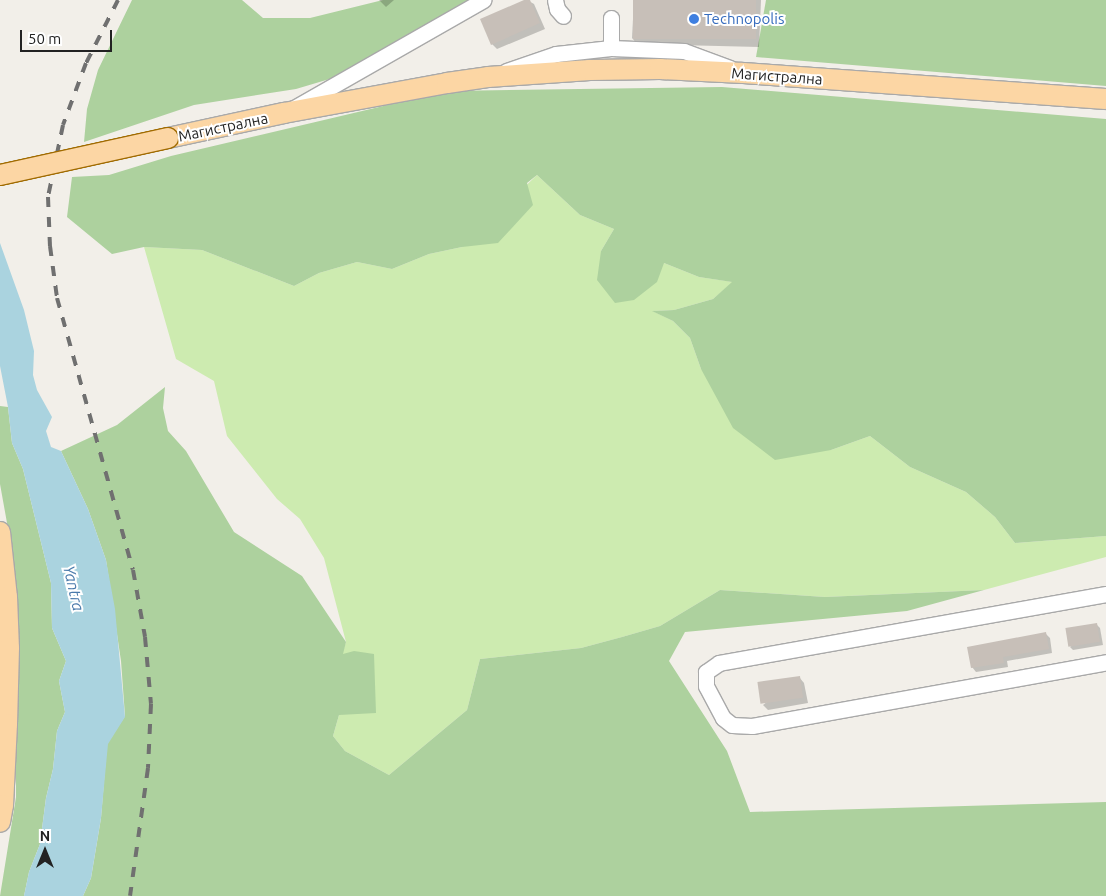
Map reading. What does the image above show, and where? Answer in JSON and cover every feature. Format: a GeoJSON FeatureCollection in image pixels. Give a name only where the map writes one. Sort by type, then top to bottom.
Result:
{"type":"FeatureCollection","features":[{"type":"Feature","properties":{"kind":"main road","name":"Магистрална"},"geometry":{"type":"LineString","coordinates":[[0,176],[284,114],[488,77],[590,70],[660,70],[743,73],[1106,99]]}},
{"type":"Feature","properties":{"kind":"main road","name":"Магистрална"},"geometry":{"type":"LineString","coordinates":[[447,83],[488,84],[590,77],[660,77],[1106,106]]}},
{"type":"Feature","properties":{"kind":"main road"},"geometry":{"type":"LineString","coordinates":[[0,532],[7,597],[9,648],[7,724],[0,822]]}},
{"type":"Feature","properties":{"kind":"street"},"geometry":{"type":"LineString","coordinates":[[284,114],[483,0]]}},
{"type":"Feature","properties":{"kind":"street"},"geometry":{"type":"LineString","coordinates":[[555,0],[556,9],[563,16]]}},
{"type":"Feature","properties":{"kind":"street"},"geometry":{"type":"LineString","coordinates":[[611,18],[611,48]]}},
{"type":"Feature","properties":{"kind":"street"},"geometry":{"type":"LineString","coordinates":[[488,77],[556,54],[611,48],[684,51],[743,73]]}},
{"type":"Feature","properties":{"kind":"street"},"geometry":{"type":"LineString","coordinates":[[1106,594],[719,663],[706,672],[706,686],[723,718],[732,725],[752,726],[1106,662]]}},
{"type":"Feature","properties":{"kind":"green space"},"geometry":{"type":"Polygon","coordinates":[[[132,0],[242,0],[263,18],[310,18],[383,0],[472,0],[343,75],[296,89],[194,105],[84,142],[87,109],[98,70],[132,0]]]}},
{"type":"Feature","properties":{"kind":"green space"},"geometry":{"type":"Polygon","coordinates":[[[766,0],[1106,0],[1106,86],[756,57],[766,0]]]}},
{"type":"Feature","properties":{"kind":"green space"},"geometry":{"type":"Polygon","coordinates":[[[722,87],[1106,119],[1106,536],[1015,543],[995,517],[966,492],[910,467],[870,436],[831,450],[775,460],[733,428],[701,369],[690,338],[673,321],[652,311],[674,310],[713,299],[732,282],[699,277],[664,263],[657,282],[634,300],[615,303],[597,280],[601,251],[614,229],[580,215],[537,175],[527,183],[533,205],[498,243],[462,247],[429,254],[392,269],[357,262],[319,273],[294,286],[202,250],[144,247],[112,254],[67,217],[72,177],[109,175],[171,156],[447,91],[722,87]]]}},
{"type":"Feature","properties":{"kind":"green space"},"geometry":{"type":"Polygon","coordinates":[[[537,175],[580,215],[614,229],[601,251],[664,263],[699,277],[733,282],[713,299],[674,310],[653,311],[673,321],[690,338],[701,369],[831,450],[870,436],[910,467],[966,492],[995,517],[1015,543],[1106,536],[1106,557],[984,590],[825,597],[720,590],[660,626],[622,637],[581,648],[480,659],[467,710],[389,775],[345,751],[333,736],[339,715],[342,654],[346,642],[324,558],[300,519],[277,499],[227,436],[214,381],[176,359],[144,247],[202,250],[294,286],[319,273],[357,262],[392,269],[429,254],[462,247],[537,175]]]}},
{"type":"Feature","properties":{"kind":"green space"},"geometry":{"type":"Polygon","coordinates":[[[165,387],[163,408],[168,431],[186,451],[234,532],[302,576],[346,642],[343,654],[354,651],[374,654],[376,713],[339,715],[333,736],[345,751],[389,775],[467,710],[480,659],[581,648],[622,637],[660,626],[720,590],[825,597],[984,590],[907,611],[685,632],[669,661],[727,751],[750,812],[1106,802],[1106,896],[83,896],[91,878],[101,818],[107,744],[125,716],[121,661],[106,560],[88,509],[61,451],[117,425],[165,387]]]}},
{"type":"Feature","properties":{"kind":"green space"},"geometry":{"type":"Polygon","coordinates":[[[0,406],[8,407],[12,443],[23,469],[51,583],[52,628],[66,661],[59,681],[65,712],[57,731],[53,769],[46,798],[40,844],[29,872],[24,896],[0,896],[16,797],[15,651],[9,534],[0,484],[0,406]]]}},
{"type":"Feature","properties":{"kind":"water","name":"Yantra"},"geometry":{"type":"Polygon","coordinates":[[[0,243],[24,310],[34,351],[33,375],[37,390],[52,417],[46,431],[51,447],[61,451],[88,509],[106,560],[115,609],[125,717],[108,744],[101,818],[91,878],[83,896],[24,896],[29,872],[40,844],[46,798],[53,769],[57,731],[65,712],[59,681],[66,661],[52,628],[51,583],[23,469],[12,443],[8,407],[0,366],[0,243]]]}},
{"type":"Feature","properties":{"kind":"building"},"geometry":{"type":"Polygon","coordinates":[[[524,0],[530,0],[540,23],[491,45],[480,19],[524,0]]]}},
{"type":"Feature","properties":{"kind":"building","name":"Technopolis"},"geometry":{"type":"Polygon","coordinates":[[[633,0],[756,0],[756,39],[633,39],[633,0]]]}},
{"type":"Feature","properties":{"kind":"building"},"geometry":{"type":"Polygon","coordinates":[[[1097,623],[1100,642],[1068,647],[1065,628],[1097,623]]]}},
{"type":"Feature","properties":{"kind":"building"},"geometry":{"type":"Polygon","coordinates":[[[1046,632],[1049,649],[1003,657],[1004,663],[971,668],[967,647],[1046,632]]]}},
{"type":"Feature","properties":{"kind":"building"},"geometry":{"type":"Polygon","coordinates":[[[800,676],[803,698],[760,704],[757,682],[800,676]]]}},
{"type":"Feature","properties":{"kind":"railway"},"geometry":{"type":"LineString","coordinates":[[118,0],[86,63],[63,125],[48,197],[50,246],[57,298],[133,570],[145,637],[151,704],[148,768],[130,896]]}},
{"type":"Feature","properties":{"kind":"place","name":"Technopolis"},"geometry":{"type":"Point","coordinates":[694,19]}}]}
